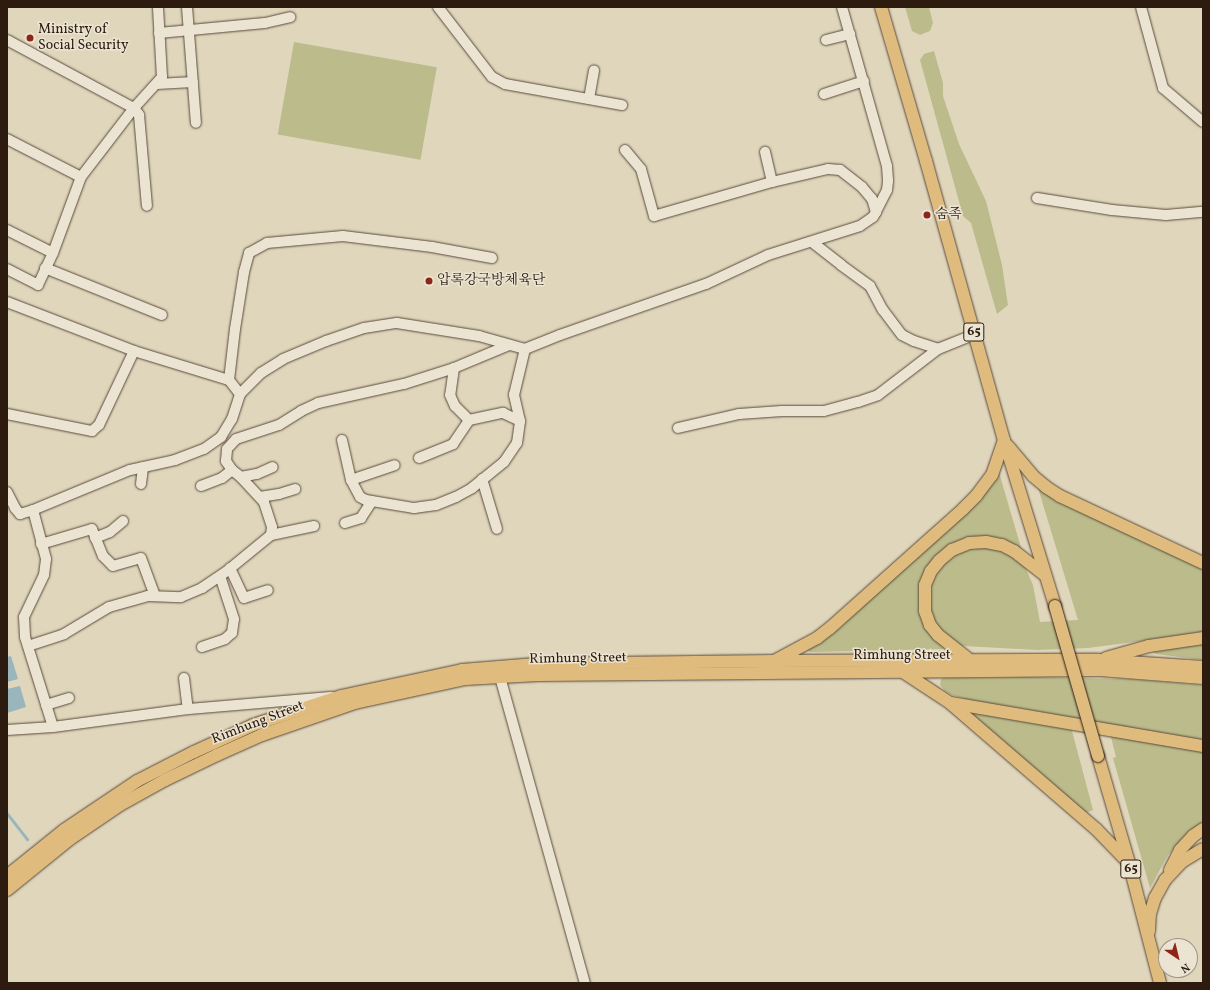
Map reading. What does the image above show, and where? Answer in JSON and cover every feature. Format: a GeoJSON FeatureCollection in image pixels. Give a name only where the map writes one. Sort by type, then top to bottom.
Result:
{"type":"FeatureCollection","features":[{"type":"Feature","properties":{"kind":"main road","name":"65"},"geometry":{"type":"LineString","coordinates":[[880,7],[1004,440],[1055,606],[1129,863],[1148,944],[1160,983]]}},
{"type":"Feature","properties":{"kind":"main road"},"geometry":{"type":"LineString","coordinates":[[1004,440],[1033,476],[1060,496],[1203,563]]}},
{"type":"Feature","properties":{"kind":"main road"},"geometry":{"type":"LineString","coordinates":[[774,661],[806,644],[830,628],[963,509],[976,496],[992,475],[1004,440]]}},
{"type":"Feature","properties":{"kind":"main road"},"geometry":{"type":"LineString","coordinates":[[972,662],[938,635],[930,625],[925,611],[925,585],[931,571],[940,560],[952,550],[969,543],[986,542],[1002,545],[1014,551],[1045,576]]}},
{"type":"Feature","properties":{"kind":"main road"},"geometry":{"type":"LineString","coordinates":[[1098,660],[1149,646],[1203,638]]}},
{"type":"Feature","properties":{"kind":"main road","name":"Rimhung Street"},"geometry":{"type":"LineString","coordinates":[[7,876],[64,830],[137,782],[194,752],[253,725],[341,696],[462,670],[536,664],[774,661],[972,662],[1098,660],[1203,668]]}},
{"type":"Feature","properties":{"kind":"main road","name":"Rimhung Street"},"geometry":{"type":"LineString","coordinates":[[7,890],[70,839],[120,806],[165,780],[217,755],[262,735],[355,703],[465,679],[538,675],[1100,670],[1203,678]]}},
{"type":"Feature","properties":{"kind":"main road"},"geometry":{"type":"LineString","coordinates":[[903,672],[950,703],[1096,829],[1129,863]]}},
{"type":"Feature","properties":{"kind":"main road"},"geometry":{"type":"LineString","coordinates":[[950,703],[1203,746]]}},
{"type":"Feature","properties":{"kind":"main road"},"geometry":{"type":"LineString","coordinates":[[1148,944],[1150,914],[1155,898],[1180,850],[1193,836],[1203,829]]}},
{"type":"Feature","properties":{"kind":"main road"},"geometry":{"type":"LineString","coordinates":[[1165,880],[1183,861],[1203,849]]}},
{"type":"Feature","properties":{"kind":"street"},"geometry":{"type":"LineString","coordinates":[[7,269],[38,285],[53,253],[81,177],[134,108],[162,77],[158,7]]}},
{"type":"Feature","properties":{"kind":"street"},"geometry":{"type":"LineString","coordinates":[[187,7],[196,123]]}},
{"type":"Feature","properties":{"kind":"street"},"geometry":{"type":"LineString","coordinates":[[438,7],[492,77],[505,84],[622,105]]}},
{"type":"Feature","properties":{"kind":"street"},"geometry":{"type":"LineString","coordinates":[[7,492],[15,508],[20,514],[110,478],[143,467],[175,460],[213,444],[221,437],[232,419],[240,394],[261,374],[283,359],[326,341],[364,328],[397,323],[446,330],[526,349],[560,335],[706,284],[768,255],[860,226],[873,217],[883,200],[888,181],[887,166],[842,7]]}},
{"type":"Feature","properties":{"kind":"street"},"geometry":{"type":"LineString","coordinates":[[1141,7],[1163,88],[1203,122]]}},
{"type":"Feature","properties":{"kind":"street"},"geometry":{"type":"LineString","coordinates":[[159,33],[265,23],[290,17]]}},
{"type":"Feature","properties":{"kind":"street"},"geometry":{"type":"LineString","coordinates":[[826,40],[850,34]]}},
{"type":"Feature","properties":{"kind":"street"},"geometry":{"type":"LineString","coordinates":[[8,44],[134,108],[139,115],[147,206]]}},
{"type":"Feature","properties":{"kind":"street"},"geometry":{"type":"LineString","coordinates":[[589,99],[594,70]]}},
{"type":"Feature","properties":{"kind":"street"},"geometry":{"type":"LineString","coordinates":[[824,94],[864,81]]}},
{"type":"Feature","properties":{"kind":"street"},"geometry":{"type":"LineString","coordinates":[[157,84],[192,82]]}},
{"type":"Feature","properties":{"kind":"street"},"geometry":{"type":"LineString","coordinates":[[7,139],[81,177]]}},
{"type":"Feature","properties":{"kind":"street"},"geometry":{"type":"LineString","coordinates":[[625,150],[641,169],[654,216],[772,182],[828,169],[840,170],[862,187],[872,199],[876,212]]}},
{"type":"Feature","properties":{"kind":"street"},"geometry":{"type":"LineString","coordinates":[[765,152],[772,182]]}},
{"type":"Feature","properties":{"kind":"street"},"geometry":{"type":"LineString","coordinates":[[1037,198],[1112,210],[1166,215],[1203,212]]}},
{"type":"Feature","properties":{"kind":"street"},"geometry":{"type":"LineString","coordinates":[[7,230],[53,253]]}},
{"type":"Feature","properties":{"kind":"street"},"geometry":{"type":"LineString","coordinates":[[229,380],[235,329],[249,253],[267,243],[343,236],[432,247],[492,258]]}},
{"type":"Feature","properties":{"kind":"street"},"geometry":{"type":"LineString","coordinates":[[812,242],[870,286],[883,310],[902,335],[938,350]]}},
{"type":"Feature","properties":{"kind":"street"},"geometry":{"type":"LineString","coordinates":[[45,268],[162,315]]}},
{"type":"Feature","properties":{"kind":"street"},"geometry":{"type":"LineString","coordinates":[[7,302],[134,351],[229,380],[240,394]]}},
{"type":"Feature","properties":{"kind":"street"},"geometry":{"type":"LineString","coordinates":[[678,428],[739,414],[782,411],[824,411],[858,402],[878,395],[938,350],[974,334]]}},
{"type":"Feature","properties":{"kind":"street"},"geometry":{"type":"LineString","coordinates":[[270,535],[272,527],[264,502],[241,477],[232,470],[226,461],[227,449],[236,439],[279,425],[301,411],[318,404],[404,384],[454,368],[509,345]]}},
{"type":"Feature","properties":{"kind":"street"},"geometry":{"type":"LineString","coordinates":[[342,440],[350,480],[360,497],[372,501],[414,508],[436,505],[472,488],[504,462],[516,443],[520,421],[514,395],[526,349]]}},
{"type":"Feature","properties":{"kind":"street"},"geometry":{"type":"LineString","coordinates":[[7,414],[92,431],[100,425],[134,351]]}},
{"type":"Feature","properties":{"kind":"street"},"geometry":{"type":"LineString","coordinates":[[454,368],[450,395],[455,406],[469,420]]}},
{"type":"Feature","properties":{"kind":"street"},"geometry":{"type":"LineString","coordinates":[[419,458],[453,444],[469,420],[503,413],[520,421]]}},
{"type":"Feature","properties":{"kind":"street"},"geometry":{"type":"LineString","coordinates":[[350,480],[394,466]]}},
{"type":"Feature","properties":{"kind":"street"},"geometry":{"type":"LineString","coordinates":[[141,484],[143,467]]}},
{"type":"Feature","properties":{"kind":"street"},"geometry":{"type":"LineString","coordinates":[[241,477],[257,474],[273,467]]}},
{"type":"Feature","properties":{"kind":"street"},"geometry":{"type":"LineString","coordinates":[[201,486],[222,478],[232,470]]}},
{"type":"Feature","properties":{"kind":"street"},"geometry":{"type":"LineString","coordinates":[[482,479],[497,529]]}},
{"type":"Feature","properties":{"kind":"street"},"geometry":{"type":"LineString","coordinates":[[260,497],[279,494],[295,489]]}},
{"type":"Feature","properties":{"kind":"street"},"geometry":{"type":"LineString","coordinates":[[345,523],[361,518],[372,501]]}},
{"type":"Feature","properties":{"kind":"street"},"geometry":{"type":"LineString","coordinates":[[33,510],[40,544],[46,559],[44,575],[24,617],[25,637],[53,727]]}},
{"type":"Feature","properties":{"kind":"street"},"geometry":{"type":"LineString","coordinates":[[95,538],[110,532],[123,521]]}},
{"type":"Feature","properties":{"kind":"street"},"geometry":{"type":"LineString","coordinates":[[28,646],[64,634],[110,607],[148,596],[181,597],[202,588],[220,576],[270,535],[314,526]]}},
{"type":"Feature","properties":{"kind":"street"},"geometry":{"type":"LineString","coordinates":[[40,544],[92,530],[103,556],[113,566],[141,558],[155,596]]}},
{"type":"Feature","properties":{"kind":"street"},"geometry":{"type":"LineString","coordinates":[[230,568],[244,598],[268,590]]}},
{"type":"Feature","properties":{"kind":"street"},"geometry":{"type":"LineString","coordinates":[[202,647],[225,639],[232,633],[234,619],[220,576]]}},
{"type":"Feature","properties":{"kind":"street"},"geometry":{"type":"LineString","coordinates":[[500,677],[585,983]]}},
{"type":"Feature","properties":{"kind":"street"},"geometry":{"type":"LineString","coordinates":[[184,678],[188,709]]}},
{"type":"Feature","properties":{"kind":"street"},"geometry":{"type":"LineString","coordinates":[[7,730],[53,727],[188,709],[341,696]]}},
{"type":"Feature","properties":{"kind":"street"},"geometry":{"type":"LineString","coordinates":[[46,705],[69,698]]}},
{"type":"Feature","properties":{"kind":"green space"},"geometry":{"type":"Polygon","coordinates":[[[905,7],[929,7],[933,23],[930,31],[920,35],[912,31],[905,7]]]}},
{"type":"Feature","properties":{"kind":"green space"},"geometry":{"type":"Polygon","coordinates":[[[294,42],[437,67],[420,160],[278,135],[294,42]]]}},
{"type":"Feature","properties":{"kind":"green space"},"geometry":{"type":"Polygon","coordinates":[[[934,51],[943,83],[943,96],[959,144],[986,201],[1002,265],[1008,305],[997,314],[971,223],[963,216],[920,60],[924,54],[934,51]]]}},
{"type":"Feature","properties":{"kind":"green space"},"geometry":{"type":"Polygon","coordinates":[[[998,469],[1022,551],[961,541],[921,589],[944,649],[810,652],[807,650],[998,469]]]}},
{"type":"Feature","properties":{"kind":"green space"},"geometry":{"type":"Polygon","coordinates":[[[1038,488],[1203,567],[1203,633],[1088,648],[1037,650],[964,646],[957,644],[943,632],[935,622],[930,608],[932,582],[941,564],[966,548],[994,547],[1018,560],[1026,569],[1033,585],[1040,622],[1078,620],[1038,488]]]}},
{"type":"Feature","properties":{"kind":"green space"},"geometry":{"type":"Polygon","coordinates":[[[1203,642],[1203,660],[1156,654],[1152,651],[1203,642]]]}},
{"type":"Feature","properties":{"kind":"green space"},"geometry":{"type":"Polygon","coordinates":[[[1030,677],[1131,679],[1203,685],[1203,742],[985,705],[952,695],[945,691],[940,685],[941,679],[944,678],[1030,677]]]}},
{"type":"Feature","properties":{"kind":"green space"},"geometry":{"type":"Polygon","coordinates":[[[973,712],[1071,727],[1093,810],[1085,813],[971,714],[973,712]]]}},
{"type":"Feature","properties":{"kind":"green space"},"geometry":{"type":"Polygon","coordinates":[[[1110,733],[1203,751],[1203,822],[1168,855],[1150,888],[1113,758],[1116,757],[1110,733]]]}},
{"type":"Feature","properties":{"kind":"water"},"geometry":{"type":"Polygon","coordinates":[[[11,656],[18,679],[7,682],[7,657],[11,656]]]}},
{"type":"Feature","properties":{"kind":"water"},"geometry":{"type":"Polygon","coordinates":[[[20,686],[26,707],[7,713],[7,689],[20,686]]]}},
{"type":"Feature","properties":{"kind":"waterway"},"geometry":{"type":"LineString","coordinates":[[7,813],[27,839]]}},
{"type":"Feature","properties":{"kind":"place","name":"Ministry of Social Security"},"geometry":{"type":"Point","coordinates":[30,38]}},
{"type":"Feature","properties":{"kind":"place","name":"숨족"},"geometry":{"type":"Point","coordinates":[927,215]}},
{"type":"Feature","properties":{"kind":"place","name":"압록강국방체육단"},"geometry":{"type":"Point","coordinates":[429,281]}}]}
